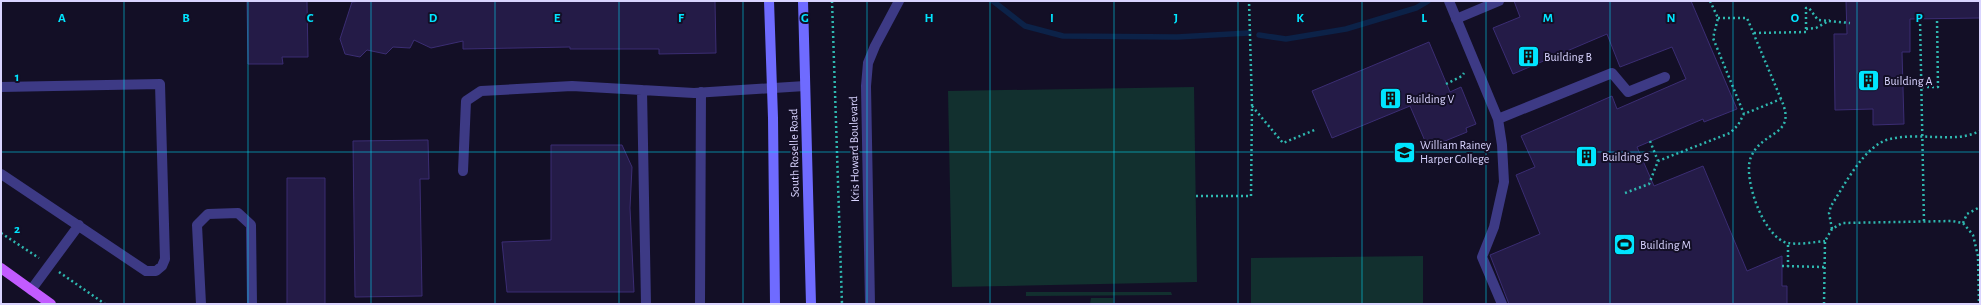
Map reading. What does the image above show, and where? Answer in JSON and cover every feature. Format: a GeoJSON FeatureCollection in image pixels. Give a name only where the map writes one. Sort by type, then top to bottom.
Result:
{"type":"FeatureCollection","features":[{"type":"Feature","properties":{"kind":"main road","name":"South Roselle Road"},"geometry":{"type":"LineString","coordinates":[[768,1],[775,304]]}},
{"type":"Feature","properties":{"kind":"main road","name":"South Roselle Road"},"geometry":{"type":"LineString","coordinates":[[803,1],[811,304]]}},
{"type":"Feature","properties":{"kind":"main road"},"geometry":{"type":"LineString","coordinates":[[1,268],[51,304]]}},
{"type":"Feature","properties":{"kind":"lane","name":"Kris Howard Boulevard"},"geometry":{"type":"LineString","coordinates":[[870,304],[866,86],[868,63],[875,46],[899,1]]}},
{"type":"Feature","properties":{"kind":"lane"},"geometry":{"type":"LineString","coordinates":[[1450,1],[1456,19],[1498,119],[1502,145],[1504,182],[1494,227],[1482,256],[1502,304]]}},
{"type":"Feature","properties":{"kind":"lane"},"geometry":{"type":"LineString","coordinates":[[1456,19],[1500,1]]}},
{"type":"Feature","properties":{"kind":"lane"},"geometry":{"type":"LineString","coordinates":[[1498,119],[1612,73],[1628,92],[1665,76]]}},
{"type":"Feature","properties":{"kind":"lane"},"geometry":{"type":"LineString","coordinates":[[1,87],[160,84],[165,259],[162,266],[156,271],[146,271],[1,174]]}},
{"type":"Feature","properties":{"kind":"lane"},"geometry":{"type":"LineString","coordinates":[[463,171],[466,101],[481,91],[572,86],[701,92],[805,86]]}},
{"type":"Feature","properties":{"kind":"lane"},"geometry":{"type":"LineString","coordinates":[[642,90],[646,304]]}},
{"type":"Feature","properties":{"kind":"lane"},"geometry":{"type":"LineString","coordinates":[[700,304],[701,92]]}},
{"type":"Feature","properties":{"kind":"lane"},"geometry":{"type":"LineString","coordinates":[[201,304],[198,225],[208,214],[238,213],[251,225],[252,304]]}},
{"type":"Feature","properties":{"kind":"lane"},"geometry":{"type":"LineString","coordinates":[[31,290],[79,225]]}},
{"type":"Feature","properties":{"kind":"path"},"geometry":{"type":"LineString","coordinates":[[832,1],[842,304]]}},
{"type":"Feature","properties":{"kind":"path"},"geometry":{"type":"LineString","coordinates":[[1196,196],[1251,196],[1252,105],[1249,1]]}},
{"type":"Feature","properties":{"kind":"path"},"geometry":{"type":"LineString","coordinates":[[1710,1],[1718,18],[1713,38],[1744,114]]}},
{"type":"Feature","properties":{"kind":"path"},"geometry":{"type":"LineString","coordinates":[[1806,29],[1806,8],[1809,8],[1818,20],[1850,23]]}},
{"type":"Feature","properties":{"kind":"path"},"geometry":{"type":"LineString","coordinates":[[1718,18],[1747,18],[1786,111],[1786,120],[1780,129],[1756,148],[1750,157],[1747,171],[1751,189],[1767,227],[1772,235],[1788,244],[1825,241]]}},
{"type":"Feature","properties":{"kind":"path"},"geometry":{"type":"LineString","coordinates":[[1920,19],[1924,222]]}},
{"type":"Feature","properties":{"kind":"path"},"geometry":{"type":"LineString","coordinates":[[1922,87],[1938,87],[1937,19]]}},
{"type":"Feature","properties":{"kind":"path"},"geometry":{"type":"LineString","coordinates":[[1754,33],[1806,32],[1806,29],[1816,28],[1830,20]]}},
{"type":"Feature","properties":{"kind":"path"},"geometry":{"type":"LineString","coordinates":[[1658,161],[1730,133],[1738,125],[1744,114],[1781,99]]}},
{"type":"Feature","properties":{"kind":"path"},"geometry":{"type":"LineString","coordinates":[[1252,105],[1283,143],[1317,129]]}},
{"type":"Feature","properties":{"kind":"path"},"geometry":{"type":"LineString","coordinates":[[1832,229],[1829,213],[1831,206],[1856,167],[1871,148],[1888,139],[1923,136],[1967,137],[1980,131]]}},
{"type":"Feature","properties":{"kind":"path"},"geometry":{"type":"LineString","coordinates":[[1625,193],[1649,184],[1658,161],[1650,141]]}},
{"type":"Feature","properties":{"kind":"path"},"geometry":{"type":"LineString","coordinates":[[1963,223],[1967,214],[1980,207]]}},
{"type":"Feature","properties":{"kind":"path"},"geometry":{"type":"LineString","coordinates":[[1824,304],[1825,241],[1832,229],[1842,223],[1924,222],[1963,223],[1973,235],[1978,256],[1979,304]]}},
{"type":"Feature","properties":{"kind":"path"},"geometry":{"type":"LineString","coordinates":[[1788,244],[1788,267]]}},
{"type":"Feature","properties":{"kind":"path"},"geometry":{"type":"LineString","coordinates":[[1782,266],[1824,267]]}},
{"type":"Feature","properties":{"kind":"green space"},"geometry":{"type":"Polygon","coordinates":[[[1194,87],[1197,282],[952,287],[948,91],[1194,87]]]}},
{"type":"Feature","properties":{"kind":"green space"},"geometry":{"type":"Polygon","coordinates":[[[1423,256],[1423,304],[1251,304],[1251,258],[1423,256]]]}},
{"type":"Feature","properties":{"kind":"green space"},"geometry":{"type":"Polygon","coordinates":[[[1026,292],[1171,292],[1172,295],[1026,296],[1026,292]]]}},
{"type":"Feature","properties":{"kind":"green space"},"geometry":{"type":"Polygon","coordinates":[[[1091,298],[1113,298],[1113,304],[1090,304],[1091,298]]]}},
{"type":"Feature","properties":{"kind":"building"},"geometry":{"type":"Polygon","coordinates":[[[247,1],[307,1],[308,57],[282,57],[283,64],[248,64],[247,1]]]}},
{"type":"Feature","properties":{"kind":"building"},"geometry":{"type":"Polygon","coordinates":[[[715,1],[716,53],[659,54],[659,49],[570,49],[570,47],[463,49],[463,41],[431,48],[414,40],[410,48],[393,47],[386,54],[367,50],[360,57],[345,54],[340,39],[352,2],[715,1]]]}},
{"type":"Feature","properties":{"kind":"building"},"geometry":{"type":"Polygon","coordinates":[[[1514,1],[1691,1],[1737,109],[1704,122],[1703,119],[1637,147],[1654,186],[1703,166],[1747,271],[1782,256],[1782,286],[1787,286],[1787,304],[1509,304],[1490,255],[1540,234],[1516,175],[1535,167],[1521,136],[1612,96],[1617,109],[1686,79],[1672,47],[1620,67],[1607,34],[1513,74],[1493,28],[1520,17],[1514,1]]]}},
{"type":"Feature","properties":{"kind":"building","name":"Building A"},"geometry":{"type":"Polygon","coordinates":[[[1846,1],[1980,1],[1980,18],[1910,19],[1910,52],[1902,52],[1904,124],[1873,125],[1873,109],[1835,110],[1834,34],[1847,34],[1846,1]]]}},
{"type":"Feature","properties":{"kind":"building","name":"Building V"},"geometry":{"type":"Polygon","coordinates":[[[1429,42],[1450,92],[1461,87],[1476,124],[1466,128],[1467,132],[1428,148],[1410,106],[1332,138],[1312,91],[1429,42]]]}},
{"type":"Feature","properties":{"kind":"building"},"geometry":{"type":"Polygon","coordinates":[[[428,140],[429,179],[420,179],[422,296],[355,297],[353,141],[428,140]]]}},
{"type":"Feature","properties":{"kind":"building"},"geometry":{"type":"Polygon","coordinates":[[[551,145],[622,145],[632,167],[630,208],[634,292],[507,292],[502,242],[551,240],[551,145]]]}},
{"type":"Feature","properties":{"kind":"building"},"geometry":{"type":"Polygon","coordinates":[[[287,178],[325,178],[325,304],[287,304],[287,178]]]}},
{"type":"Feature","properties":{"kind":"waterway"},"geometry":{"type":"LineString","coordinates":[[993,1],[1025,26],[1063,36],[1177,37],[1249,33]]}},
{"type":"Feature","properties":{"kind":"waterway"},"geometry":{"type":"LineString","coordinates":[[1259,35],[1286,39],[1346,29],[1416,8],[1428,1]]}},
{"type":"Feature","properties":{"kind":"place","name":"Building B"},"geometry":{"type":"Point","coordinates":[1529,57]}},
{"type":"Feature","properties":{"kind":"place","name":"Building A"},"geometry":{"type":"Point","coordinates":[1869,81]}},
{"type":"Feature","properties":{"kind":"place","name":"Building V"},"geometry":{"type":"Point","coordinates":[1390,99]}},
{"type":"Feature","properties":{"kind":"place","name":"William Rainey Harper College"},"geometry":{"type":"Point","coordinates":[1405,152]}},
{"type":"Feature","properties":{"kind":"place","name":"Building S"},"geometry":{"type":"Point","coordinates":[1586,157]}},
{"type":"Feature","properties":{"kind":"place","name":"Building M"},"geometry":{"type":"Point","coordinates":[1625,245]}}]}
